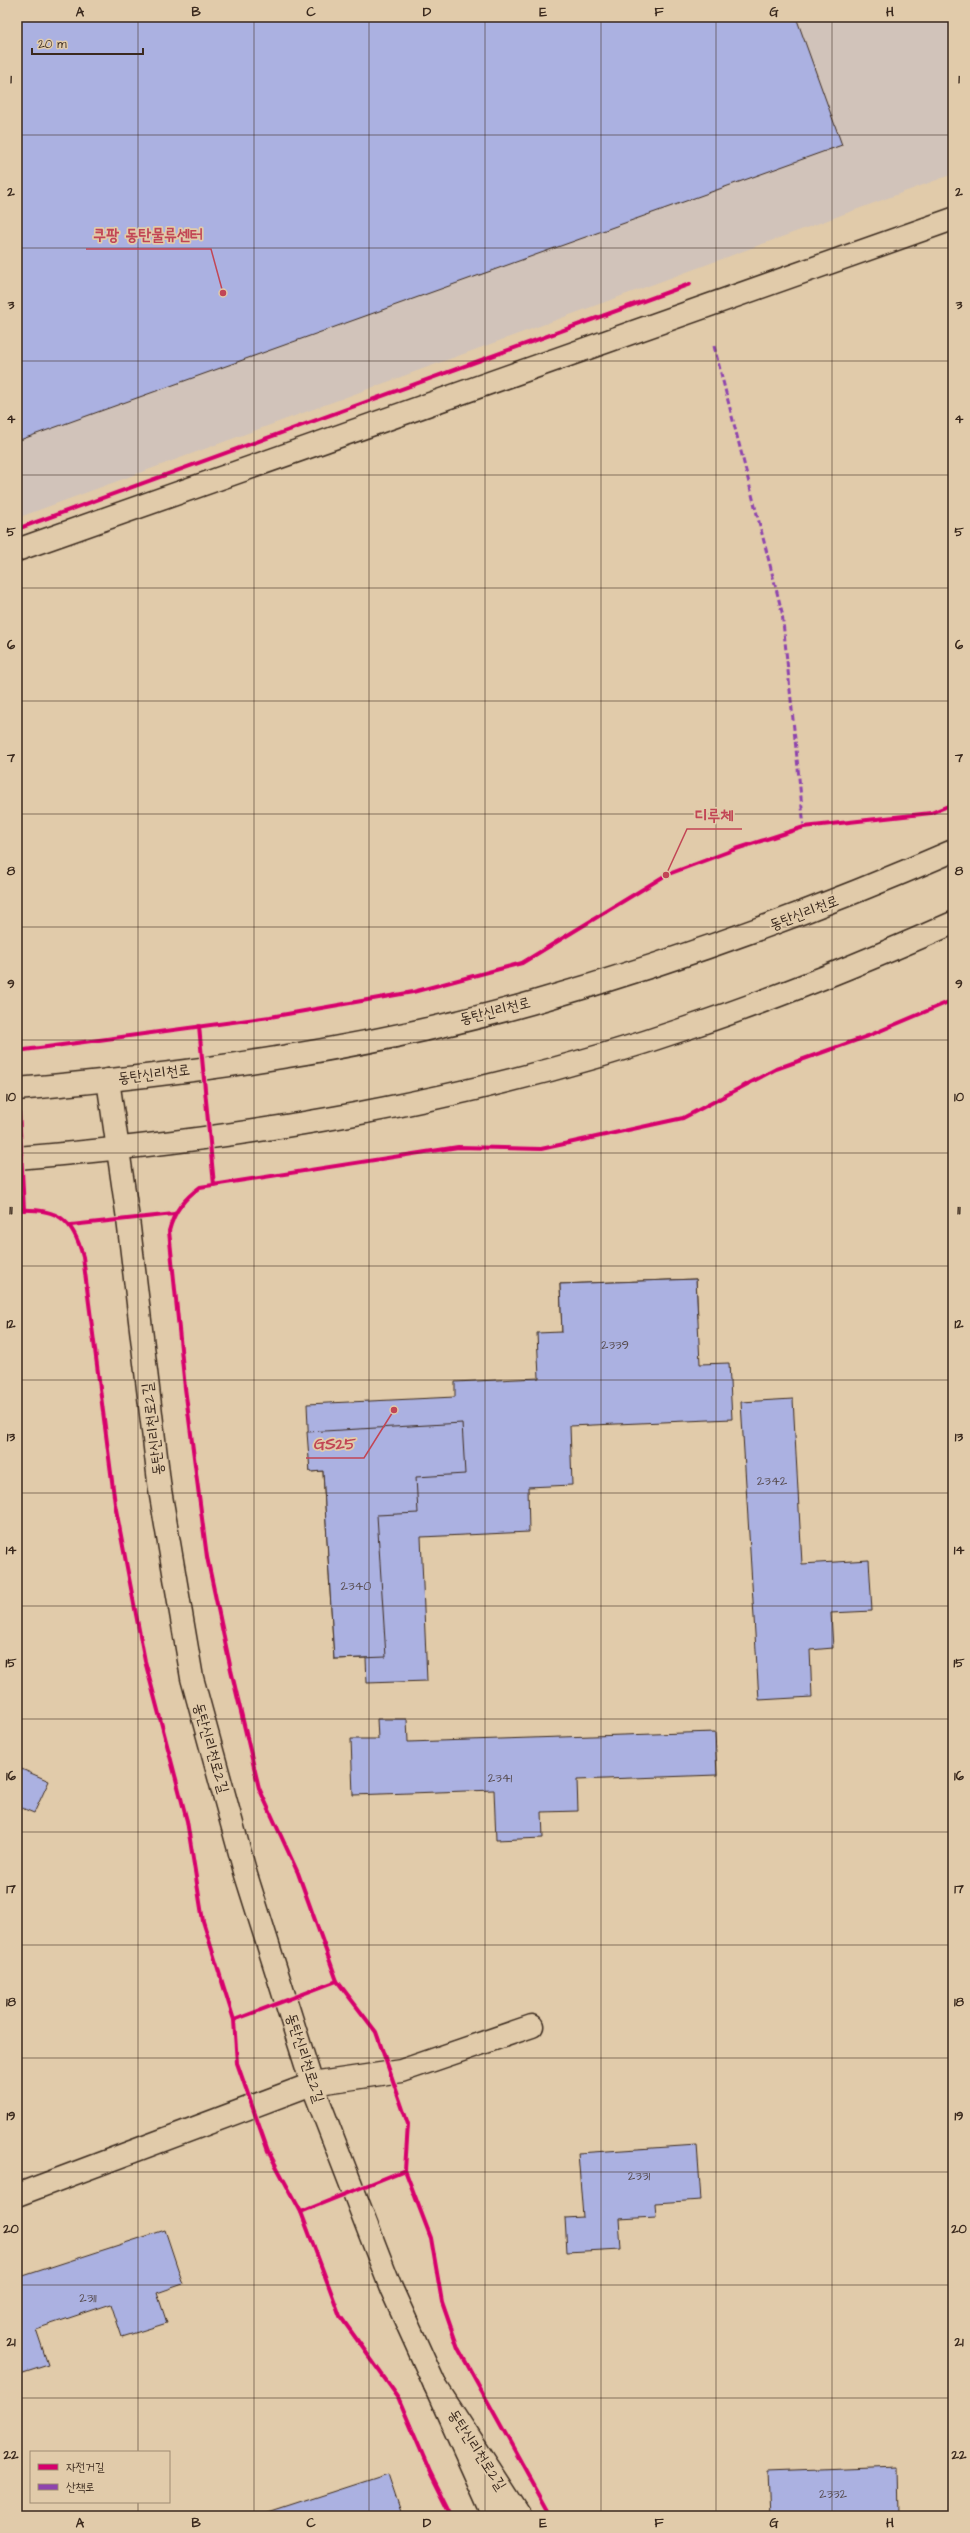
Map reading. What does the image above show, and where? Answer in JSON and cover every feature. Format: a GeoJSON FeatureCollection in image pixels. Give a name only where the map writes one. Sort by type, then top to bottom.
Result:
{"type":"FeatureCollection","features":[{"type":"Feature","properties":{"kind":"street"},"geometry":{"type":"LineString","coordinates":[[17,550],[953,219]]}},
{"type":"Feature","properties":{"kind":"street","name":"동탄신리천로"},"geometry":{"type":"LineString","coordinates":[[17,1089],[108,1080],[203,1068],[316,1050],[414,1031],[530,1003],[644,969],[790,919],[953,851]]}},
{"type":"Feature","properties":{"kind":"street"},"geometry":{"type":"LineString","coordinates":[[17,1158],[117,1150],[337,1117],[463,1091],[572,1064],[688,1028],[799,989],[953,923]]}},
{"type":"Feature","properties":{"kind":"street","name":"동탄신리천로2길"},"geometry":{"type":"LineString","coordinates":[[108,1080],[128,1219],[160,1490],[192,1678],[246,1875],[312,2084],[391,2288],[494,2516]]}},
{"type":"Feature","properties":{"kind":"street"},"geometry":{"type":"LineString","coordinates":[[17,2195],[312,2084],[401,2071],[532,2026]]}},
{"type":"Feature","properties":{"kind":"street","name":"동탄신리천로2길"},"geometry":{"type":"LineString","coordinates":[[435,2385],[520,2516]]}},
{"type":"Feature","properties":{"kind":"shaded area"},"geometry":{"type":"Polygon","coordinates":[[[17,17],[948,17],[953,38],[953,174],[17,518],[17,17]]]}},
{"type":"Feature","properties":{"kind":"building"},"geometry":{"type":"Polygon","coordinates":[[[17,17],[796,17],[842,145],[17,441],[17,17]]]}},
{"type":"Feature","properties":{"kind":"building"},"geometry":{"type":"Polygon","coordinates":[[[696,1279],[698,1318],[657,1319],[659,1359],[622,1360],[624,1408],[574,1410],[571,1328],[562,1332],[560,1284],[696,1279]]]}},
{"type":"Feature","properties":{"kind":"building"},"geometry":{"type":"Polygon","coordinates":[[[696,1279],[700,1364],[729,1363],[732,1419],[570,1426],[572,1485],[528,1487],[529,1532],[421,1537],[427,1681],[367,1683],[366,1658],[334,1659],[323,1471],[310,1472],[307,1404],[455,1397],[455,1382],[539,1378],[537,1333],[562,1332],[560,1284],[696,1279]]]}},
{"type":"Feature","properties":{"kind":"building"},"geometry":{"type":"Polygon","coordinates":[[[793,1399],[802,1564],[869,1560],[872,1611],[831,1613],[833,1648],[810,1650],[812,1697],[759,1700],[741,1402],[793,1399]]]}},
{"type":"Feature","properties":{"kind":"building"},"geometry":{"type":"Polygon","coordinates":[[[462,1423],[465,1474],[416,1477],[418,1513],[377,1515],[386,1657],[334,1659],[323,1471],[310,1472],[307,1432],[462,1423]]]}},
{"type":"Feature","properties":{"kind":"building"},"geometry":{"type":"Polygon","coordinates":[[[377,1719],[407,1719],[408,1742],[715,1732],[717,1775],[577,1780],[578,1811],[542,1812],[543,1838],[496,1840],[494,1790],[353,1795],[351,1739],[378,1739],[377,1719]]]}},
{"type":"Feature","properties":{"kind":"building"},"geometry":{"type":"Polygon","coordinates":[[[17,1767],[49,1781],[34,1813],[17,1806],[17,1767]]]}},
{"type":"Feature","properties":{"kind":"building"},"geometry":{"type":"Polygon","coordinates":[[[697,2145],[701,2200],[655,2203],[656,2217],[619,2219],[621,2249],[567,2252],[565,2218],[583,2217],[578,2153],[697,2145]]]}},
{"type":"Feature","properties":{"kind":"building"},"geometry":{"type":"Polygon","coordinates":[[[165,2230],[183,2284],[157,2293],[167,2323],[122,2337],[111,2304],[36,2329],[48,2365],[17,2375],[17,2278],[165,2230]]]}},
{"type":"Feature","properties":{"kind":"building"},"geometry":{"type":"Polygon","coordinates":[[[897,2467],[898,2516],[770,2516],[768,2472],[897,2467]]]}},
{"type":"Feature","properties":{"kind":"building"},"geometry":{"type":"Polygon","coordinates":[[[388,2474],[402,2516],[259,2516],[388,2474]]]}},
{"type":"Feature","properties":{"kind":"marked path"},"geometry":{"type":"LineString","coordinates":[[714,346],[782,612],[804,827]]}},
{"type":"Feature","properties":{"kind":"cycle path"},"geometry":{"type":"LineString","coordinates":[[17,529],[690,284]]}},
{"type":"Feature","properties":{"kind":"cycle path"},"geometry":{"type":"LineString","coordinates":[[17,1051],[270,1017],[413,992],[522,963],[666,875],[733,850],[804,827],[931,813],[953,804]]}},
{"type":"Feature","properties":{"kind":"cycle path"},"geometry":{"type":"LineString","coordinates":[[551,2516],[458,2348],[442,2302],[431,2238],[405,2170],[408,2124],[376,2032],[337,1981],[298,1873],[259,1788],[231,1670],[207,1557],[185,1388],[169,1231],[180,1206],[200,1187],[458,1147],[541,1149],[683,1118],[776,1069],[868,1036],[953,1000]]}},
{"type":"Feature","properties":{"kind":"cycle path"},"geometry":{"type":"LineString","coordinates":[[199,1026],[214,1185]]}},
{"type":"Feature","properties":{"kind":"cycle path"},"geometry":{"type":"LineString","coordinates":[[17,1072],[24,1210]]}},
{"type":"Feature","properties":{"kind":"cycle path"},"geometry":{"type":"LineString","coordinates":[[17,1210],[43,1211],[61,1218],[68,1224],[74,1233],[83,1257],[115,1504],[129,1578],[145,1661],[187,1821],[203,1921],[234,2020],[237,2063],[268,2151],[301,2212],[340,2316],[398,2397],[430,2472],[452,2516]]}},
{"type":"Feature","properties":{"kind":"cycle path"},"geometry":{"type":"LineString","coordinates":[[71,1225],[174,1214]]}},
{"type":"Feature","properties":{"kind":"cycle path"},"geometry":{"type":"LineString","coordinates":[[234,2020],[337,1981]]}},
{"type":"Feature","properties":{"kind":"cycle path"},"geometry":{"type":"LineString","coordinates":[[301,2212],[405,2170]]}},
{"type":"Feature","properties":{"kind":"place","name":"쿠팡 동탄물류센터"},"geometry":{"type":"Point","coordinates":[223,293]}},
{"type":"Feature","properties":{"kind":"place","name":"디루체"},"geometry":{"type":"Point","coordinates":[666,875]}},
{"type":"Feature","properties":{"kind":"place","name":"GS25"},"geometry":{"type":"Point","coordinates":[394,1410]}}]}
